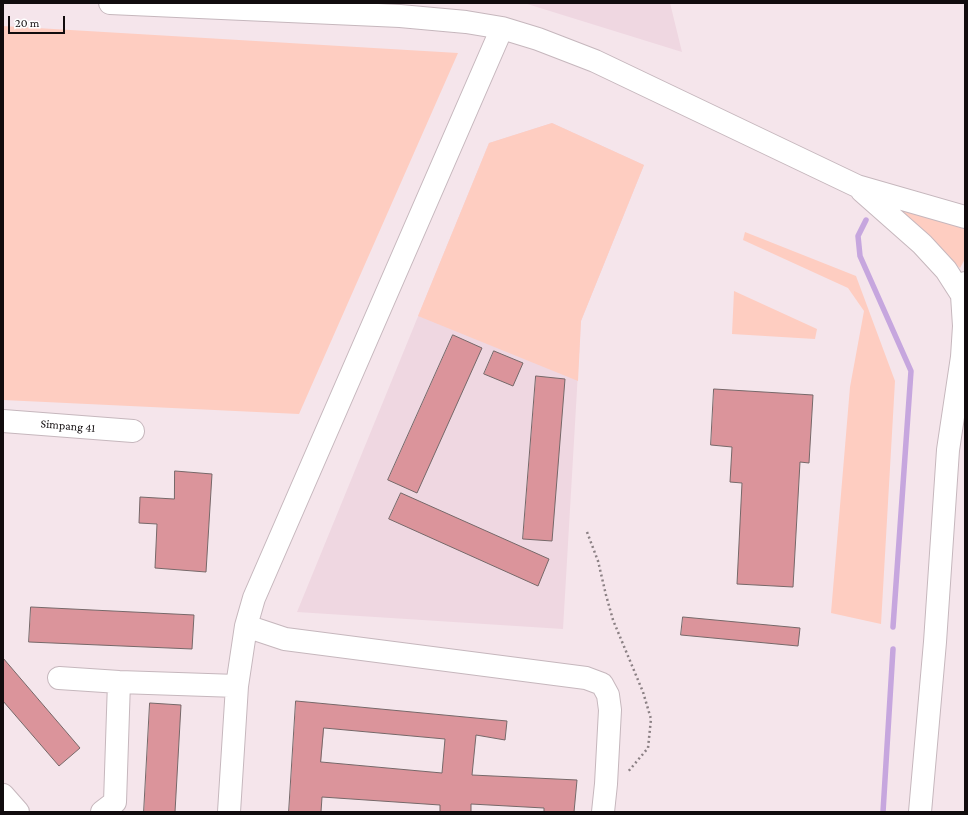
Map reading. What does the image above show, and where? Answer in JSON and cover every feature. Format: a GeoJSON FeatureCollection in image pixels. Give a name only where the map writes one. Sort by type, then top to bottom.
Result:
{"type":"FeatureCollection","features":[{"type":"Feature","properties":{"kind":"street"},"geometry":{"type":"LineString","coordinates":[[110,3],[400,16],[466,22],[502,28],[538,39],[595,60],[857,186],[965,217]]}},
{"type":"Feature","properties":{"kind":"street"},"geometry":{"type":"LineString","coordinates":[[229,812],[237,686],[246,626],[254,598],[502,28]]}},
{"type":"Feature","properties":{"kind":"street"},"geometry":{"type":"LineString","coordinates":[[857,186],[922,244],[964,289],[962,357],[948,450],[934,650],[920,812]]}},
{"type":"Feature","properties":{"kind":"street","name":"Simpang 41"},"geometry":{"type":"LineString","coordinates":[[3,421],[133,431]]}},
{"type":"Feature","properties":{"kind":"street"},"geometry":{"type":"LineString","coordinates":[[945,496],[965,446]]}},
{"type":"Feature","properties":{"kind":"street"},"geometry":{"type":"LineString","coordinates":[[246,626],[286,639],[586,678],[602,684],[608,695],[610,710],[603,812]]}},
{"type":"Feature","properties":{"kind":"street"},"geometry":{"type":"LineString","coordinates":[[59,678],[120,682],[237,686]]}},
{"type":"Feature","properties":{"kind":"street"},"geometry":{"type":"LineString","coordinates":[[102,812],[115,802],[120,682]]}},
{"type":"Feature","properties":{"kind":"street"},"geometry":{"type":"LineString","coordinates":[[3,795],[18,812]]}},
{"type":"Feature","properties":{"kind":"path"},"geometry":{"type":"LineString","coordinates":[[587,532],[598,561],[613,620],[643,692],[651,720],[648,748],[628,772],[606,784]]}},
{"type":"Feature","properties":{"kind":"shaded area"},"geometry":{"type":"Polygon","coordinates":[[[524,3],[670,3],[682,52],[524,3]]]}},
{"type":"Feature","properties":{"kind":"shaded area"},"geometry":{"type":"Polygon","coordinates":[[[3,26],[458,53],[299,414],[3,400],[3,26]]]}},
{"type":"Feature","properties":{"kind":"shaded area"},"geometry":{"type":"Polygon","coordinates":[[[552,123],[644,165],[581,321],[563,629],[297,612],[489,143],[552,123]]]}},
{"type":"Feature","properties":{"kind":"shaded area"},"geometry":{"type":"Polygon","coordinates":[[[552,123],[644,165],[581,321],[578,381],[418,316],[489,143],[552,123]]]}},
{"type":"Feature","properties":{"kind":"shaded area"},"geometry":{"type":"Polygon","coordinates":[[[883,202],[965,229],[965,259],[960,268],[883,202]]]}},
{"type":"Feature","properties":{"kind":"shaded area"},"geometry":{"type":"Polygon","coordinates":[[[745,232],[856,276],[895,381],[881,624],[831,613],[850,387],[864,311],[848,288],[743,240],[745,232]]]}},
{"type":"Feature","properties":{"kind":"shaded area"},"geometry":{"type":"Polygon","coordinates":[[[734,291],[817,329],[815,339],[732,334],[734,291]]]}},
{"type":"Feature","properties":{"kind":"building"},"geometry":{"type":"Polygon","coordinates":[[[453,335],[482,348],[417,493],[388,480],[453,335]]]}},
{"type":"Feature","properties":{"kind":"building"},"geometry":{"type":"Polygon","coordinates":[[[494,351],[523,363],[513,386],[484,374],[494,351]]]}},
{"type":"Feature","properties":{"kind":"building"},"geometry":{"type":"Polygon","coordinates":[[[536,376],[565,379],[552,541],[523,539],[536,376]]]}},
{"type":"Feature","properties":{"kind":"building"},"geometry":{"type":"Polygon","coordinates":[[[714,389],[813,395],[809,463],[800,462],[793,587],[737,584],[742,483],[730,482],[732,447],[711,445],[714,389]]]}},
{"type":"Feature","properties":{"kind":"building"},"geometry":{"type":"Polygon","coordinates":[[[175,471],[212,474],[206,572],[155,568],[157,524],[139,523],[140,497],[174,499],[175,471]]]}},
{"type":"Feature","properties":{"kind":"building"},"geometry":{"type":"Polygon","coordinates":[[[401,493],[549,559],[538,586],[389,519],[401,493]]]}},
{"type":"Feature","properties":{"kind":"building"},"geometry":{"type":"Polygon","coordinates":[[[31,607],[194,615],[192,649],[29,642],[31,607]]]}},
{"type":"Feature","properties":{"kind":"building"},"geometry":{"type":"Polygon","coordinates":[[[683,617],[800,628],[798,646],[681,635],[683,617]]]}},
{"type":"Feature","properties":{"kind":"building"},"geometry":{"type":"Polygon","coordinates":[[[3,658],[80,748],[59,766],[3,701],[3,658]]]}},
{"type":"Feature","properties":{"kind":"building"},"geometry":{"type":"Polygon","coordinates":[[[296,701],[507,721],[505,740],[476,735],[472,775],[577,780],[574,812],[544,812],[544,808],[471,804],[471,812],[440,812],[440,805],[322,797],[321,812],[289,812],[296,701]],[[324,728],[321,762],[442,773],[445,739],[324,728]]]}},
{"type":"Feature","properties":{"kind":"building"},"geometry":{"type":"Polygon","coordinates":[[[150,703],[181,705],[175,812],[144,812],[150,703]]]}},
{"type":"Feature","properties":{"kind":"waterway"},"geometry":{"type":"LineString","coordinates":[[866,220],[858,236],[860,256],[911,371],[893,627]]}},
{"type":"Feature","properties":{"kind":"waterway"},"geometry":{"type":"LineString","coordinates":[[883,812],[893,649]]}}]}
